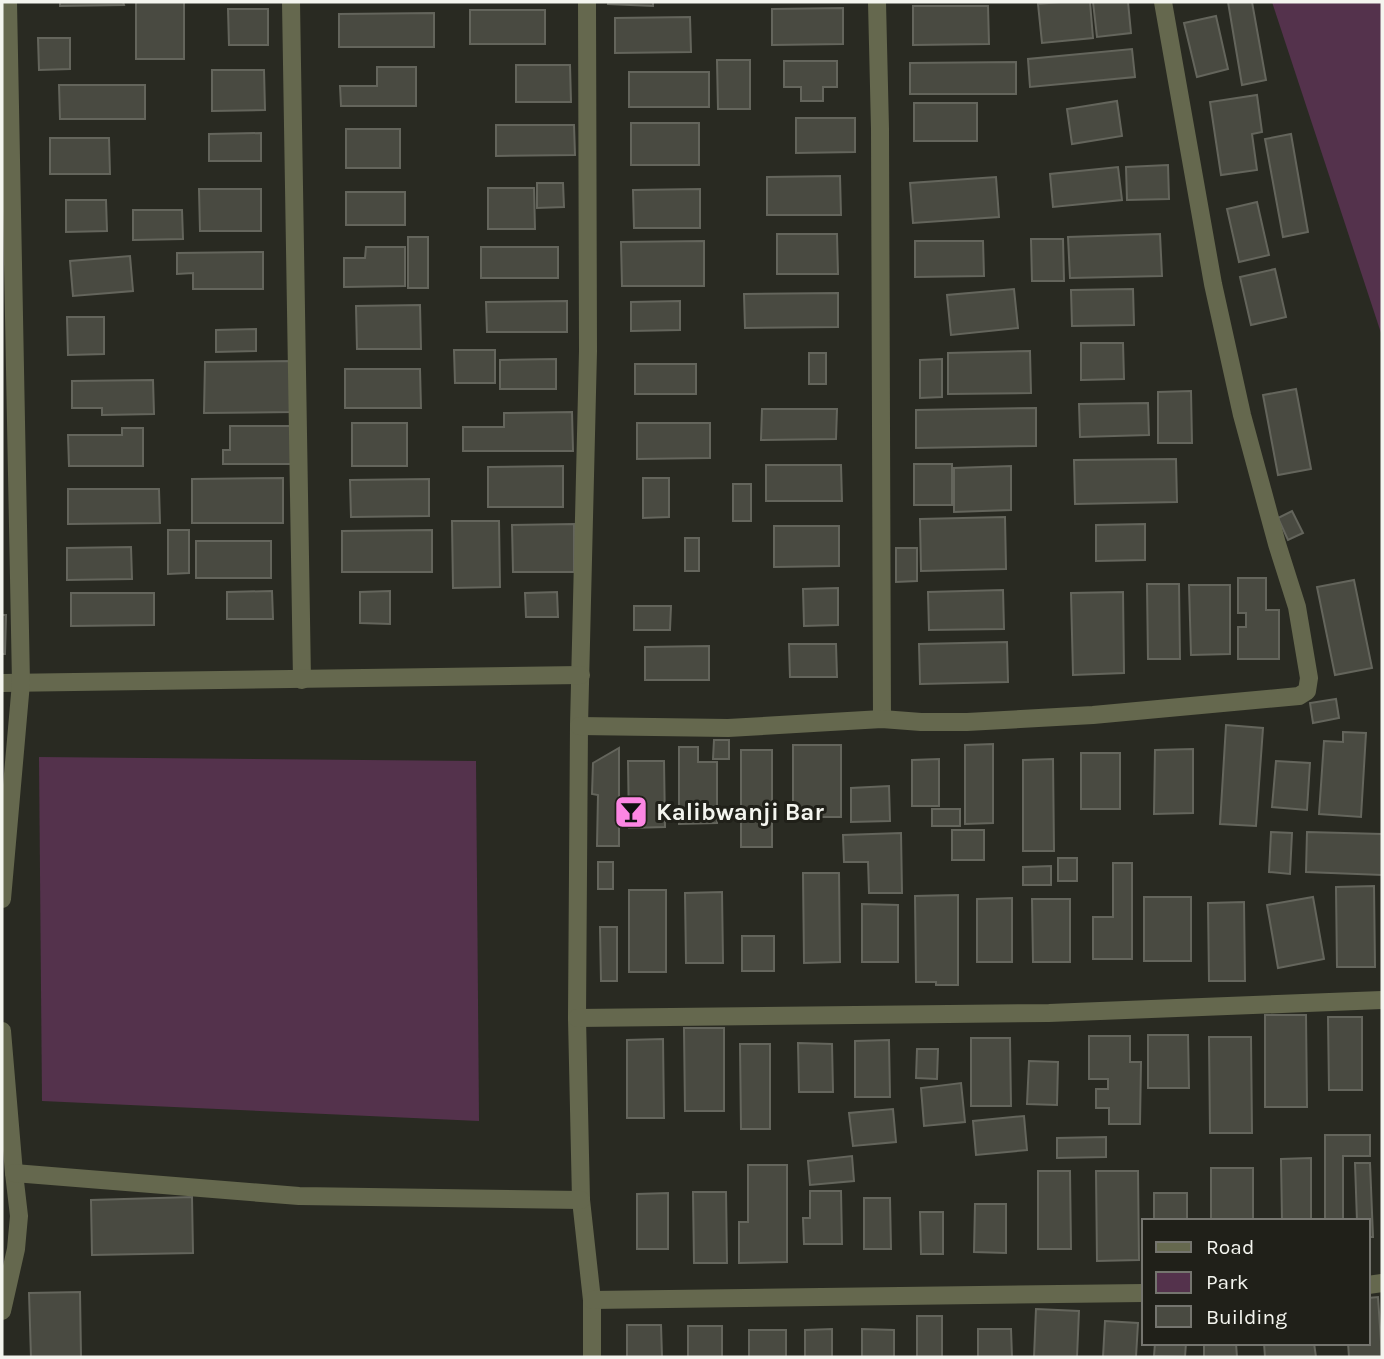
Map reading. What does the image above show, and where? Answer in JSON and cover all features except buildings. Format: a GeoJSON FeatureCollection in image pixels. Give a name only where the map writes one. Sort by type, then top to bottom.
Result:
{"type":"FeatureCollection","features":[{"type":"Feature","properties":{"kind":"street"},"geometry":{"type":"LineString","coordinates":[[2,899],[21,683],[8,2]]}},
{"type":"Feature","properties":{"kind":"street"},"geometry":{"type":"LineString","coordinates":[[291,2],[302,680]]}},
{"type":"Feature","properties":{"kind":"street"},"geometry":{"type":"LineString","coordinates":[[587,2],[588,351],[579,726],[577,1018],[581,1200],[592,1300],[592,1357]]}},
{"type":"Feature","properties":{"kind":"street"},"geometry":{"type":"LineString","coordinates":[[877,2],[880,129],[882,719]]}},
{"type":"Feature","properties":{"kind":"street"},"geometry":{"type":"LineString","coordinates":[[579,726],[728,728],[882,719],[967,722],[1093,715],[1299,696],[1307,691],[1309,678],[1297,607],[1242,415],[1213,284],[1163,2]]}},
{"type":"Feature","properties":{"kind":"street"},"geometry":{"type":"LineString","coordinates":[[2,683],[581,675]]}},
{"type":"Feature","properties":{"kind":"street"},"geometry":{"type":"LineString","coordinates":[[577,1018],[1049,1013],[1382,1000]]}},
{"type":"Feature","properties":{"kind":"street"},"geometry":{"type":"LineString","coordinates":[[2,1031],[19,1216],[16,1249],[10,1279],[4,1292],[2,1311]]}},
{"type":"Feature","properties":{"kind":"street"},"geometry":{"type":"LineString","coordinates":[[14,1173],[299,1196],[581,1200]]}},
{"type":"Feature","properties":{"kind":"street"},"geometry":{"type":"LineString","coordinates":[[592,1300],[1142,1293]]}},
{"type":"Feature","properties":{"kind":"green space"},"geometry":{"type":"Polygon","coordinates":[[[1272,2],[1382,2],[1382,336],[1272,2]]]}},
{"type":"Feature","properties":{"kind":"green space"},"geometry":{"type":"Polygon","coordinates":[[[39,757],[476,761],[479,1121],[42,1101],[39,757]]]}},
{"type":"Feature","properties":{"kind":"place","name":"Kalibwanji Bar"},"geometry":{"type":"Point","coordinates":[631,812]}}]}
